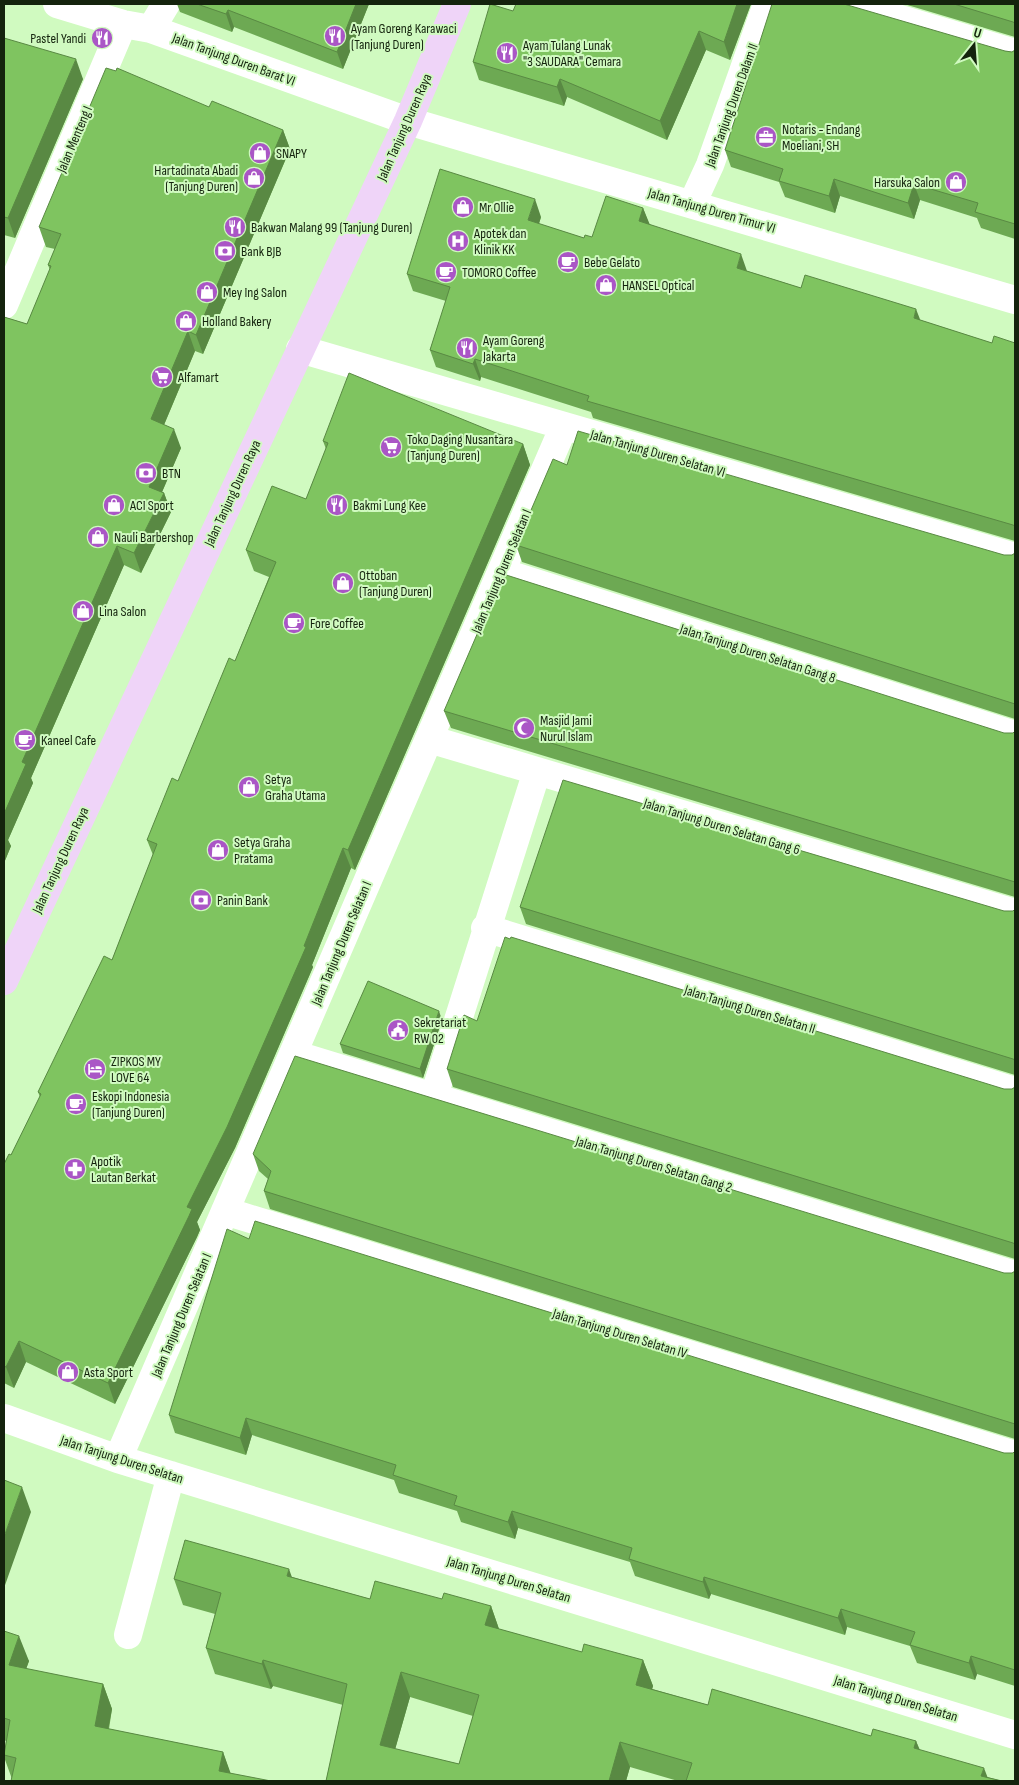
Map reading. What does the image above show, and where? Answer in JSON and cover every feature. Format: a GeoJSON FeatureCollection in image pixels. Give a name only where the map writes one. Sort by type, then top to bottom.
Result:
{"type":"FeatureCollection","features":[{"type":"Feature","properties":{"kind":"main road","name":"Jalan Tanjung Duren Raya"},"geometry":{"type":"LineString","coordinates":[[6,972],[408,121],[457,4]]}},
{"type":"Feature","properties":{"kind":"street","name":"Jalan Tanjung Duren Barat VI"},"geometry":{"type":"LineString","coordinates":[[57,4],[123,24],[151,30],[408,121]]}},
{"type":"Feature","properties":{"kind":"street"},"geometry":{"type":"LineString","coordinates":[[151,30],[166,4]]}},
{"type":"Feature","properties":{"kind":"street","name":"Jalan Tanjung Duren Dalam II"},"geometry":{"type":"LineString","coordinates":[[692,204],[710,165],[768,4]]}},
{"type":"Feature","properties":{"kind":"street"},"geometry":{"type":"LineString","coordinates":[[850,4],[1015,53]]}},
{"type":"Feature","properties":{"kind":"street","name":"Jalan Menteng I"},"geometry":{"type":"LineString","coordinates":[[4,305],[15,250],[123,24]]}},
{"type":"Feature","properties":{"kind":"street","name":"Jalan Tanjung Duren Timur VI"},"geometry":{"type":"LineString","coordinates":[[408,121],[1015,300]]}},
{"type":"Feature","properties":{"kind":"street","name":"Jalan Tanjung Duren Selatan VI"},"geometry":{"type":"LineString","coordinates":[[300,349],[1015,557]]}},
{"type":"Feature","properties":{"kind":"street","name":"Jalan Tanjung Duren Selatan I"},"geometry":{"type":"LineString","coordinates":[[118,1459],[564,426]]}},
{"type":"Feature","properties":{"kind":"street","name":"Jalan Tanjung Duren Selatan Gang 8"},"geometry":{"type":"LineString","coordinates":[[501,572],[1015,735]]}},
{"type":"Feature","properties":{"kind":"street","name":"Jalan Tanjung Duren Selatan Gang 6"},"geometry":{"type":"LineString","coordinates":[[429,739],[1015,913]]}},
{"type":"Feature","properties":{"kind":"street"},"geometry":{"type":"LineString","coordinates":[[434,1096],[485,928],[537,771]]}},
{"type":"Feature","properties":{"kind":"street","name":"Jalan Tanjung Duren Selatan II"},"geometry":{"type":"LineString","coordinates":[[485,928],[1015,1091]]}},
{"type":"Feature","properties":{"kind":"street","name":"Jalan Tanjung Duren Selatan Gang 2"},"geometry":{"type":"LineString","coordinates":[[293,1054],[1015,1275]]}},
{"type":"Feature","properties":{"kind":"street","name":"Jalan Tanjung Duren Selatan IV"},"geometry":{"type":"LineString","coordinates":[[226,1211],[1015,1455]]}},
{"type":"Feature","properties":{"kind":"street","name":"Jalan Tanjung Duren Selatan"},"geometry":{"type":"LineString","coordinates":[[4,1418],[118,1459],[1015,1735]]}},
{"type":"Feature","properties":{"kind":"street"},"geometry":{"type":"LineString","coordinates":[[128,1635],[171,1475]]}},
{"type":"Feature","properties":{"kind":"building"},"geometry":{"type":"Polygon","coordinates":[[[197,4],[356,4],[337,52],[228,10],[226,14],[197,4]]]}},
{"type":"Feature","properties":{"kind":"building"},"geometry":{"type":"Polygon","coordinates":[[[490,4],[513,11],[516,4],[737,4],[724,42],[699,31],[660,121],[560,79],[557,87],[473,62],[490,4]]]}},
{"type":"Feature","properties":{"kind":"building"},"geometry":{"type":"Polygon","coordinates":[[[772,4],[844,4],[1005,51],[1012,52],[1015,50],[1015,224],[975,212],[978,203],[914,184],[908,203],[834,179],[829,196],[779,181],[783,169],[725,150],[772,4]]]}},
{"type":"Feature","properties":{"kind":"building"},"geometry":{"type":"Polygon","coordinates":[[[954,4],[1015,4],[1015,23],[1013,22],[954,4]]]}},
{"type":"Feature","properties":{"kind":"building"},"geometry":{"type":"Polygon","coordinates":[[[4,38],[76,59],[8,218],[4,217],[4,38]]]}},
{"type":"Feature","properties":{"kind":"building"},"geometry":{"type":"Polygon","coordinates":[[[106,68],[116,71],[117,68],[209,107],[212,101],[283,130],[196,335],[188,331],[151,419],[174,429],[149,487],[164,493],[134,553],[117,546],[22,762],[26,764],[4,814],[4,317],[27,324],[51,266],[48,265],[61,234],[39,227],[106,68]]]}},
{"type":"Feature","properties":{"kind":"building"},"geometry":{"type":"Polygon","coordinates":[[[440,169],[535,199],[528,220],[584,238],[585,235],[592,237],[606,196],[643,208],[639,221],[741,254],[737,268],[801,288],[805,275],[916,309],[914,318],[992,343],[994,336],[1015,343],[1015,526],[587,401],[589,396],[475,359],[473,364],[430,350],[450,287],[407,274],[440,169]]]}},
{"type":"Feature","properties":{"kind":"building"},"geometry":{"type":"Polygon","coordinates":[[[349,373],[523,444],[348,850],[343,848],[304,946],[306,947],[227,1127],[187,1207],[192,1209],[189,1216],[108,1383],[19,1341],[6,1367],[4,1366],[4,1164],[9,1154],[11,1155],[41,1094],[38,1092],[104,956],[112,960],[157,844],[147,840],[172,778],[178,781],[229,658],[235,661],[276,562],[246,550],[272,486],[306,499],[328,443],[323,441],[349,373]]]}},
{"type":"Feature","properties":{"kind":"building"},"geometry":{"type":"Polygon","coordinates":[[[578,431],[1004,555],[1015,553],[1015,704],[516,545],[553,459],[567,465],[578,431]]]}},
{"type":"Feature","properties":{"kind":"building"},"geometry":{"type":"Polygon","coordinates":[[[503,574],[1004,733],[1013,733],[1015,731],[1015,882],[444,711],[503,574]]]}},
{"type":"Feature","properties":{"kind":"building"},"geometry":{"type":"Polygon","coordinates":[[[563,780],[1004,911],[1013,911],[1015,909],[1015,1060],[520,907],[563,780]]]}},
{"type":"Feature","properties":{"kind":"building"},"geometry":{"type":"Polygon","coordinates":[[[505,937],[510,939],[511,937],[1004,1089],[1015,1087],[1015,1244],[447,1069],[464,1015],[477,1021],[505,937]]]}},
{"type":"Feature","properties":{"kind":"building","name":"Sekretariat RW 02"},"geometry":{"type":"Polygon","coordinates":[[[368,981],[439,1011],[420,1069],[340,1044],[368,981]]]}},
{"type":"Feature","properties":{"kind":"building"},"geometry":{"type":"Polygon","coordinates":[[[295,1056],[1004,1273],[1015,1271],[1015,1424],[264,1191],[271,1171],[253,1154],[295,1056]]]}},
{"type":"Feature","properties":{"kind":"building"},"geometry":{"type":"Polygon","coordinates":[[[255,1221],[1004,1453],[1013,1453],[1015,1451],[1015,1670],[971,1656],[969,1663],[910,1645],[915,1632],[841,1609],[838,1618],[704,1577],[703,1582],[629,1559],[632,1548],[512,1511],[508,1522],[454,1505],[457,1496],[393,1475],[396,1465],[246,1418],[240,1438],[169,1415],[227,1229],[249,1239],[255,1221]]]}},
{"type":"Feature","properties":{"kind":"building"},"geometry":{"type":"Polygon","coordinates":[[[4,1480],[22,1487],[4,1537],[4,1480]]]}},
{"type":"Feature","properties":{"kind":"building"},"geometry":{"type":"Polygon","coordinates":[[[185,1540],[289,1569],[287,1576],[370,1599],[375,1581],[442,1599],[444,1593],[491,1606],[485,1625],[582,1652],[584,1644],[643,1660],[636,1685],[708,1705],[712,1689],[871,1736],[873,1729],[916,1741],[914,1748],[984,1768],[981,1776],[1002,1781],[686,1781],[692,1763],[620,1742],[609,1781],[326,1781],[347,1684],[263,1660],[262,1664],[206,1648],[221,1593],[174,1579],[185,1540]],[[401,1672],[380,1745],[459,1764],[479,1695],[401,1672]]]}},
{"type":"Feature","properties":{"kind":"building"},"geometry":{"type":"Polygon","coordinates":[[[4,1631],[19,1636],[9,1665],[103,1684],[95,1726],[223,1752],[219,1771],[271,1781],[11,1781],[16,1758],[4,1755],[10,1720],[4,1718],[4,1631]]]}},
{"type":"Feature","properties":{"kind":"place","name":"Ayam Goreng Karawaci (Tanjung Duren)"},"geometry":{"type":"Point","coordinates":[335,36]}},
{"type":"Feature","properties":{"kind":"place","name":"Pastel Yandi"},"geometry":{"type":"Point","coordinates":[102,38]}},
{"type":"Feature","properties":{"kind":"place","name":"Ayam Tulang Lunak \"3 SAUDARA\" Cemara"},"geometry":{"type":"Point","coordinates":[507,53]}},
{"type":"Feature","properties":{"kind":"place","name":"Notaris - Endang Moeliani, SH"},"geometry":{"type":"Point","coordinates":[766,137]}},
{"type":"Feature","properties":{"kind":"place","name":"SNAPY"},"geometry":{"type":"Point","coordinates":[260,153]}},
{"type":"Feature","properties":{"kind":"place","name":"Hartadinata Abadi (Tanjung Duren)"},"geometry":{"type":"Point","coordinates":[254,178]}},
{"type":"Feature","properties":{"kind":"place","name":"Harsuka Salon"},"geometry":{"type":"Point","coordinates":[956,182]}},
{"type":"Feature","properties":{"kind":"place","name":"Mr Ollie"},"geometry":{"type":"Point","coordinates":[463,207]}},
{"type":"Feature","properties":{"kind":"place","name":"Bakwan Malang 99 (Tanjung Duren)"},"geometry":{"type":"Point","coordinates":[235,227]}},
{"type":"Feature","properties":{"kind":"place","name":"Apotek dan Klinik KK"},"geometry":{"type":"Point","coordinates":[458,241]}},
{"type":"Feature","properties":{"kind":"place","name":"Bank BJB"},"geometry":{"type":"Point","coordinates":[225,251]}},
{"type":"Feature","properties":{"kind":"place","name":"Bebe Gelato"},"geometry":{"type":"Point","coordinates":[568,262]}},
{"type":"Feature","properties":{"kind":"place","name":"TOMORO Coffee"},"geometry":{"type":"Point","coordinates":[446,272]}},
{"type":"Feature","properties":{"kind":"place","name":"HANSEL Optical"},"geometry":{"type":"Point","coordinates":[606,285]}},
{"type":"Feature","properties":{"kind":"place","name":"Mey Ing Salon"},"geometry":{"type":"Point","coordinates":[207,292]}},
{"type":"Feature","properties":{"kind":"place","name":"Holland Bakery"},"geometry":{"type":"Point","coordinates":[186,321]}},
{"type":"Feature","properties":{"kind":"place","name":"Ayam Goreng Jakarta"},"geometry":{"type":"Point","coordinates":[467,348]}},
{"type":"Feature","properties":{"kind":"place","name":"Alfamart"},"geometry":{"type":"Point","coordinates":[162,377]}},
{"type":"Feature","properties":{"kind":"place","name":"Toko Daging Nusantara (Tanjung Duren)"},"geometry":{"type":"Point","coordinates":[391,447]}},
{"type":"Feature","properties":{"kind":"place","name":"BTN"},"geometry":{"type":"Point","coordinates":[146,473]}},
{"type":"Feature","properties":{"kind":"place","name":"ACI Sport"},"geometry":{"type":"Point","coordinates":[114,505]}},
{"type":"Feature","properties":{"kind":"place","name":"Bakmi Lung Kee"},"geometry":{"type":"Point","coordinates":[337,505]}},
{"type":"Feature","properties":{"kind":"place","name":"Nauli Barbershop"},"geometry":{"type":"Point","coordinates":[98,537]}},
{"type":"Feature","properties":{"kind":"place","name":"Ottoban (Tanjung Duren)"},"geometry":{"type":"Point","coordinates":[343,583]}},
{"type":"Feature","properties":{"kind":"place","name":"Lina Salon"},"geometry":{"type":"Point","coordinates":[83,611]}},
{"type":"Feature","properties":{"kind":"place","name":"Fore Coffee"},"geometry":{"type":"Point","coordinates":[294,623]}},
{"type":"Feature","properties":{"kind":"place","name":"Masjid Jami Nurul Islam"},"geometry":{"type":"Point","coordinates":[524,728]}},
{"type":"Feature","properties":{"kind":"place","name":"Kaneel Cafe"},"geometry":{"type":"Point","coordinates":[25,740]}},
{"type":"Feature","properties":{"kind":"place","name":"Setya Graha Utama"},"geometry":{"type":"Point","coordinates":[249,787]}},
{"type":"Feature","properties":{"kind":"place","name":"Setya Graha Pratama"},"geometry":{"type":"Point","coordinates":[218,850]}},
{"type":"Feature","properties":{"kind":"place","name":"Panin Bank"},"geometry":{"type":"Point","coordinates":[201,900]}},
{"type":"Feature","properties":{"kind":"place","name":"Sekretariat RW 02"},"geometry":{"type":"Point","coordinates":[398,1030]}},
{"type":"Feature","properties":{"kind":"place","name":"ZIPKOS MY LOVE 64"},"geometry":{"type":"Point","coordinates":[95,1069]}},
{"type":"Feature","properties":{"kind":"place","name":"Eskopi Indonesia (Tanjung Duren)"},"geometry":{"type":"Point","coordinates":[76,1104]}},
{"type":"Feature","properties":{"kind":"place","name":"Apotik Lautan Berkat"},"geometry":{"type":"Point","coordinates":[75,1169]}},
{"type":"Feature","properties":{"kind":"place","name":"Asta Sport"},"geometry":{"type":"Point","coordinates":[68,1372]}}]}
